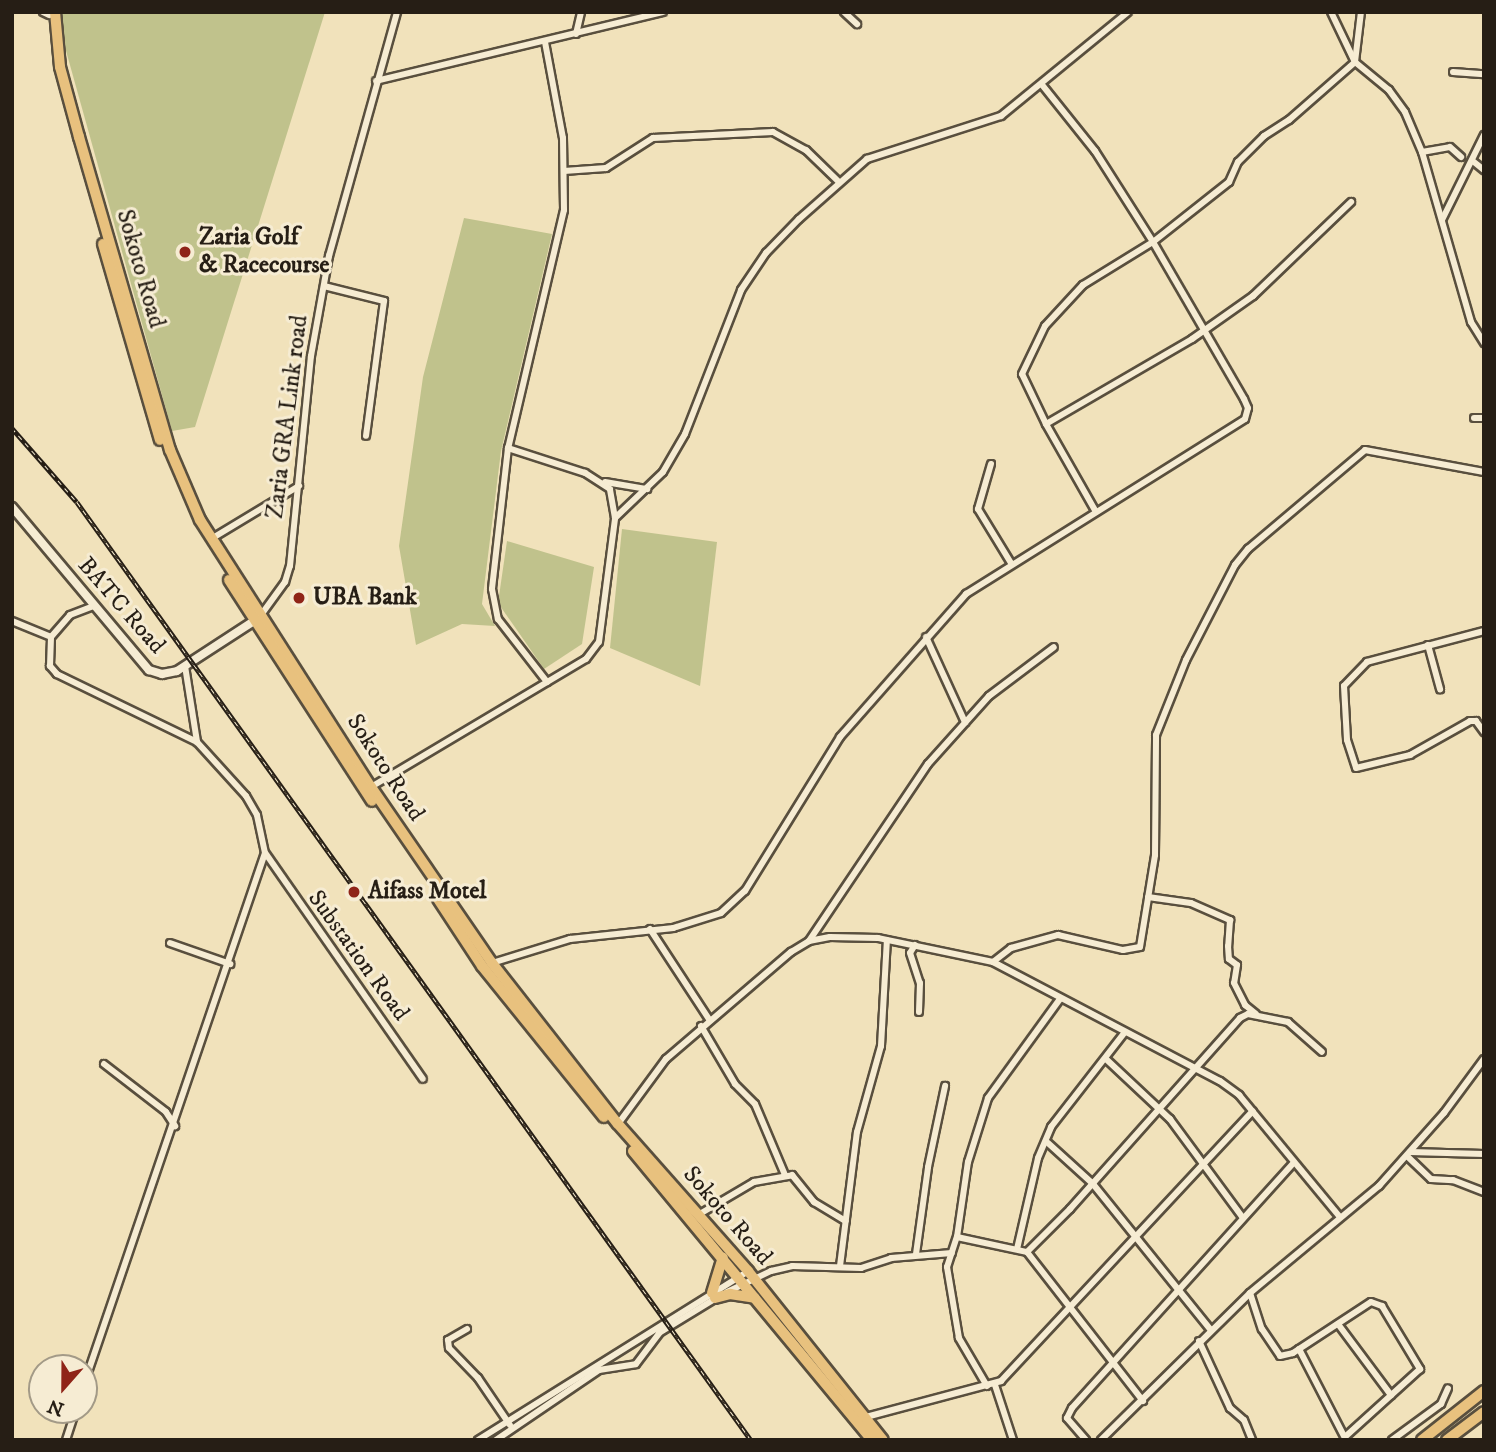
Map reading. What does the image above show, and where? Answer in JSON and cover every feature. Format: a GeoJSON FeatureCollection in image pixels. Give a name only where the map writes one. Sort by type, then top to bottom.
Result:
{"type":"FeatureCollection","features":[{"type":"Feature","properties":{"kind":"main road","name":"Sokoto Road"},"geometry":{"type":"LineString","coordinates":[[49,13],[60,67],[170,450],[211,539],[257,619]]}},
{"type":"Feature","properties":{"kind":"main road","name":"Sokoto Road"},"geometry":{"type":"LineString","coordinates":[[49,13],[53,67],[163,450],[193,522],[482,966],[723,1258],[745,1277]]}},
{"type":"Feature","properties":{"kind":"main road","name":"Sokoto Road"},"geometry":{"type":"LineString","coordinates":[[312,703],[492,963],[618,1124],[698,1215],[745,1277],[883,1440]]}},
{"type":"Feature","properties":{"kind":"main road"},"geometry":{"type":"LineString","coordinates":[[723,1258],[714,1295],[730,1294],[755,1298]]}},
{"type":"Feature","properties":{"kind":"main road"},"geometry":{"type":"LineString","coordinates":[[745,1277],[755,1298],[872,1440]]}},
{"type":"Feature","properties":{"kind":"main road"},"geometry":{"type":"LineString","coordinates":[[1422,1440],[1484,1391]]}},
{"type":"Feature","properties":{"kind":"main road"},"geometry":{"type":"LineString","coordinates":[[1447,1440],[1484,1412]]}},
{"type":"Feature","properties":{"kind":"street","name":"Zaria GRA Link road"},"geometry":{"type":"LineString","coordinates":[[257,619],[290,566],[311,356],[324,286],[376,81],[397,12]]}},
{"type":"Feature","properties":{"kind":"street"},"geometry":{"type":"LineString","coordinates":[[576,34],[581,12]]}},
{"type":"Feature","properties":{"kind":"street"},"geometry":{"type":"LineString","coordinates":[[376,81],[663,12]]}},
{"type":"Feature","properties":{"kind":"street"},"geometry":{"type":"LineString","coordinates":[[844,12],[857,24]]}},
{"type":"Feature","properties":{"kind":"street"},"geometry":{"type":"LineString","coordinates":[[615,518],[663,472],[685,434],[727,323],[754,270],[838,181],[867,159],[1001,116],[1043,86],[1128,12]]}},
{"type":"Feature","properties":{"kind":"street"},"geometry":{"type":"LineString","coordinates":[[1331,12],[1355,62],[1396,97],[1422,152],[1471,322],[1484,343]]}},
{"type":"Feature","properties":{"kind":"street"},"geometry":{"type":"LineString","coordinates":[[1096,512],[1024,386],[1022,374],[1028,354],[1069,297],[1153,242],[1229,182],[1238,162],[1264,136],[1289,120],[1355,62],[1361,12]]}},
{"type":"Feature","properties":{"kind":"street"},"geometry":{"type":"LineString","coordinates":[[545,42],[559,108],[564,171],[561,229],[508,448],[493,605],[498,619],[547,681]]}},
{"type":"Feature","properties":{"kind":"street"},"geometry":{"type":"LineString","coordinates":[[1453,72],[1484,74]]}},
{"type":"Feature","properties":{"kind":"street"},"geometry":{"type":"LineString","coordinates":[[492,963],[570,939],[704,921],[735,902],[840,737],[966,594],[1011,563],[1245,419],[1248,408],[1244,399],[1153,242],[1095,151],[1043,86]]}},
{"type":"Feature","properties":{"kind":"street"},"geometry":{"type":"LineString","coordinates":[[564,171],[606,168],[653,138],[773,132],[807,150],[838,181]]}},
{"type":"Feature","properties":{"kind":"street"},"geometry":{"type":"LineString","coordinates":[[1442,220],[1474,162],[1484,135]]}},
{"type":"Feature","properties":{"kind":"street"},"geometry":{"type":"LineString","coordinates":[[1422,152],[1450,147],[1461,157]]}},
{"type":"Feature","properties":{"kind":"street"},"geometry":{"type":"LineString","coordinates":[[1474,162],[1484,170]]}},
{"type":"Feature","properties":{"kind":"street"},"geometry":{"type":"LineString","coordinates":[[1046,424],[1204,331],[1276,277],[1351,202]]}},
{"type":"Feature","properties":{"kind":"street"},"geometry":{"type":"LineString","coordinates":[[324,286],[384,301],[366,436]]}},
{"type":"Feature","properties":{"kind":"street"},"geometry":{"type":"LineString","coordinates":[[1474,418],[1484,418]]}},
{"type":"Feature","properties":{"kind":"street"},"geometry":{"type":"LineString","coordinates":[[508,448],[605,482],[647,489]]}},
{"type":"Feature","properties":{"kind":"street"},"geometry":{"type":"LineString","coordinates":[[993,962],[1021,943],[1058,936],[1135,949],[1143,942],[1155,855],[1156,735],[1186,660],[1242,556],[1365,450],[1484,472]]}},
{"type":"Feature","properties":{"kind":"street"},"geometry":{"type":"LineString","coordinates":[[991,464],[978,509],[1011,563]]}},
{"type":"Feature","properties":{"kind":"street"},"geometry":{"type":"LineString","coordinates":[[371,787],[586,659],[599,642],[615,518],[605,482]]}},
{"type":"Feature","properties":{"kind":"street"},"geometry":{"type":"LineString","coordinates":[[211,539],[299,485]]}},
{"type":"Feature","properties":{"kind":"street","name":"BATC Road"},"geometry":{"type":"LineString","coordinates":[[12,508],[149,670],[162,674],[185,666],[257,619]]}},
{"type":"Feature","properties":{"kind":"street"},"geometry":{"type":"LineString","coordinates":[[93,606],[71,615],[51,637],[50,666],[57,674],[197,742],[246,796],[257,815],[265,853],[230,964],[94,1354]]}},
{"type":"Feature","properties":{"kind":"street"},"geometry":{"type":"LineString","coordinates":[[12,621],[51,637]]}},
{"type":"Feature","properties":{"kind":"street"},"geometry":{"type":"LineString","coordinates":[[1484,631],[1367,662],[1346,680],[1347,740],[1356,768],[1410,755],[1470,721],[1476,721],[1484,732]]}},
{"type":"Feature","properties":{"kind":"street"},"geometry":{"type":"LineString","coordinates":[[926,637],[965,722]]}},
{"type":"Feature","properties":{"kind":"street"},"geometry":{"type":"LineString","coordinates":[[1428,645],[1440,689]]}},
{"type":"Feature","properties":{"kind":"street"},"geometry":{"type":"LineString","coordinates":[[618,1124],[666,1059],[709,1019],[809,941],[896,809],[965,722],[989,696],[1054,647]]}},
{"type":"Feature","properties":{"kind":"street"},"geometry":{"type":"LineString","coordinates":[[185,666],[197,742]]}},
{"type":"Feature","properties":{"kind":"street","name":"Substation Road"},"geometry":{"type":"LineString","coordinates":[[265,853],[285,888],[423,1079]]}},
{"type":"Feature","properties":{"kind":"street"},"geometry":{"type":"LineString","coordinates":[[1148,897],[1191,903],[1230,920],[1229,959],[1237,965],[1234,983],[1245,1005],[1257,1015]]}},
{"type":"Feature","properties":{"kind":"street"},"geometry":{"type":"LineString","coordinates":[[650,929],[709,1019]]}},
{"type":"Feature","properties":{"kind":"street"},"geometry":{"type":"LineString","coordinates":[[809,941],[847,936],[887,940],[993,962],[1220,1081],[1253,1111],[1340,1217]]}},
{"type":"Feature","properties":{"kind":"street"},"geometry":{"type":"LineString","coordinates":[[840,1266],[857,1132],[881,1046],[887,940]]}},
{"type":"Feature","properties":{"kind":"street"},"geometry":{"type":"LineString","coordinates":[[170,943],[230,964]]}},
{"type":"Feature","properties":{"kind":"street"},"geometry":{"type":"LineString","coordinates":[[915,945],[910,953],[920,984],[919,1012]]}},
{"type":"Feature","properties":{"kind":"street"},"geometry":{"type":"LineString","coordinates":[[1013,1440],[991,1386],[959,1338],[947,1267],[957,1237],[968,1162],[988,1098],[1060,999]]}},
{"type":"Feature","properties":{"kind":"street"},"geometry":{"type":"LineString","coordinates":[[1027,1252],[1093,1184],[1240,1018],[1257,1015],[1287,1022],[1322,1052]]}},
{"type":"Feature","properties":{"kind":"street"},"geometry":{"type":"LineString","coordinates":[[701,1026],[734,1084],[755,1104],[785,1175]]}},
{"type":"Feature","properties":{"kind":"street"},"geometry":{"type":"LineString","coordinates":[[1017,1249],[1038,1158],[1048,1143],[1051,1127],[1107,1059],[1125,1032]]}},
{"type":"Feature","properties":{"kind":"street"},"geometry":{"type":"LineString","coordinates":[[1107,1059],[1160,1108],[1243,1218]]}},
{"type":"Feature","properties":{"kind":"street"},"geometry":{"type":"LineString","coordinates":[[1101,1440],[1143,1401],[1210,1329],[1340,1217],[1408,1154],[1484,1059]]}},
{"type":"Feature","properties":{"kind":"street"},"geometry":{"type":"LineString","coordinates":[[104,1065],[166,1112],[174,1126]]}},
{"type":"Feature","properties":{"kind":"street"},"geometry":{"type":"LineString","coordinates":[[916,1254],[928,1167],[945,1086]]}},
{"type":"Feature","properties":{"kind":"street"},"geometry":{"type":"LineString","coordinates":[[166,1112],[181,1106]]}},
{"type":"Feature","properties":{"kind":"street"},"geometry":{"type":"LineString","coordinates":[[866,1417],[991,1386],[1137,1238],[1153,1213],[1253,1111]]}},
{"type":"Feature","properties":{"kind":"street"},"geometry":{"type":"LineString","coordinates":[[1048,1143],[1093,1184],[1210,1329]]}},
{"type":"Feature","properties":{"kind":"street"},"geometry":{"type":"LineString","coordinates":[[1408,1154],[1484,1154]]}},
{"type":"Feature","properties":{"kind":"street"},"geometry":{"type":"LineString","coordinates":[[1408,1154],[1431,1179],[1453,1180],[1484,1192]]}},
{"type":"Feature","properties":{"kind":"street"},"geometry":{"type":"LineString","coordinates":[[1086,1440],[1068,1414],[1294,1162]]}},
{"type":"Feature","properties":{"kind":"street"},"geometry":{"type":"LineString","coordinates":[[698,1215],[740,1188],[785,1175],[798,1176],[814,1202],[846,1221]]}},
{"type":"Feature","properties":{"kind":"street"},"geometry":{"type":"LineString","coordinates":[[957,1237],[1027,1252],[1067,1308],[1143,1401]]}},
{"type":"Feature","properties":{"kind":"street"},"geometry":{"type":"LineString","coordinates":[[478,1440],[745,1277],[792,1266],[868,1267],[916,1254],[952,1253]]}},
{"type":"Feature","properties":{"kind":"street"},"geometry":{"type":"LineString","coordinates":[[1250,1293],[1274,1353],[1283,1357],[1371,1302],[1382,1306],[1420,1365],[1419,1373],[1391,1395],[1346,1438],[1299,1349]]}},
{"type":"Feature","properties":{"kind":"street"},"geometry":{"type":"LineString","coordinates":[[496,1440],[599,1370],[636,1364],[659,1333],[714,1295]]}},
{"type":"Feature","properties":{"kind":"street"},"geometry":{"type":"LineString","coordinates":[[1338,1324],[1391,1395]]}},
{"type":"Feature","properties":{"kind":"street"},"geometry":{"type":"LineString","coordinates":[[467,1329],[448,1340],[448,1346],[478,1378],[513,1430]]}},
{"type":"Feature","properties":{"kind":"street"},"geometry":{"type":"LineString","coordinates":[[1199,1341],[1230,1408],[1244,1420],[1252,1440]]}},
{"type":"Feature","properties":{"kind":"street"},"geometry":{"type":"LineString","coordinates":[[1392,1440],[1441,1404],[1448,1388]]}},
{"type":"Feature","properties":{"kind":"street"},"geometry":{"type":"LineString","coordinates":[[1111,1430],[1115,1440]]}},
{"type":"Feature","properties":{"kind":"green space","name":"Zaria Golf & Racecourse"},"geometry":{"type":"Polygon","coordinates":[[[61,12],[325,12],[195,427],[172,431],[63,40],[61,12]]]}},
{"type":"Feature","properties":{"kind":"green space"},"geometry":{"type":"Polygon","coordinates":[[[464,218],[552,234],[501,451],[482,604],[495,626],[462,624],[416,645],[399,546],[423,377],[464,218]]]}},
{"type":"Feature","properties":{"kind":"green space"},"geometry":{"type":"Polygon","coordinates":[[[622,529],[717,542],[700,686],[610,648],[622,529]]]}},
{"type":"Feature","properties":{"kind":"green space"},"geometry":{"type":"Polygon","coordinates":[[[507,541],[594,567],[582,644],[544,669],[498,603],[507,541]]]}},
{"type":"Feature","properties":{"kind":"railway"},"geometry":{"type":"LineString","coordinates":[[12,428],[77,502],[751,1440]]}},
{"type":"Feature","properties":{"kind":"place","name":"Zaria Golf & Racecourse"},"geometry":{"type":"Point","coordinates":[185,252]}},
{"type":"Feature","properties":{"kind":"place","name":"UBA Bank"},"geometry":{"type":"Point","coordinates":[299,598]}},
{"type":"Feature","properties":{"kind":"place","name":"Aifass Motel"},"geometry":{"type":"Point","coordinates":[354,892]}}]}
